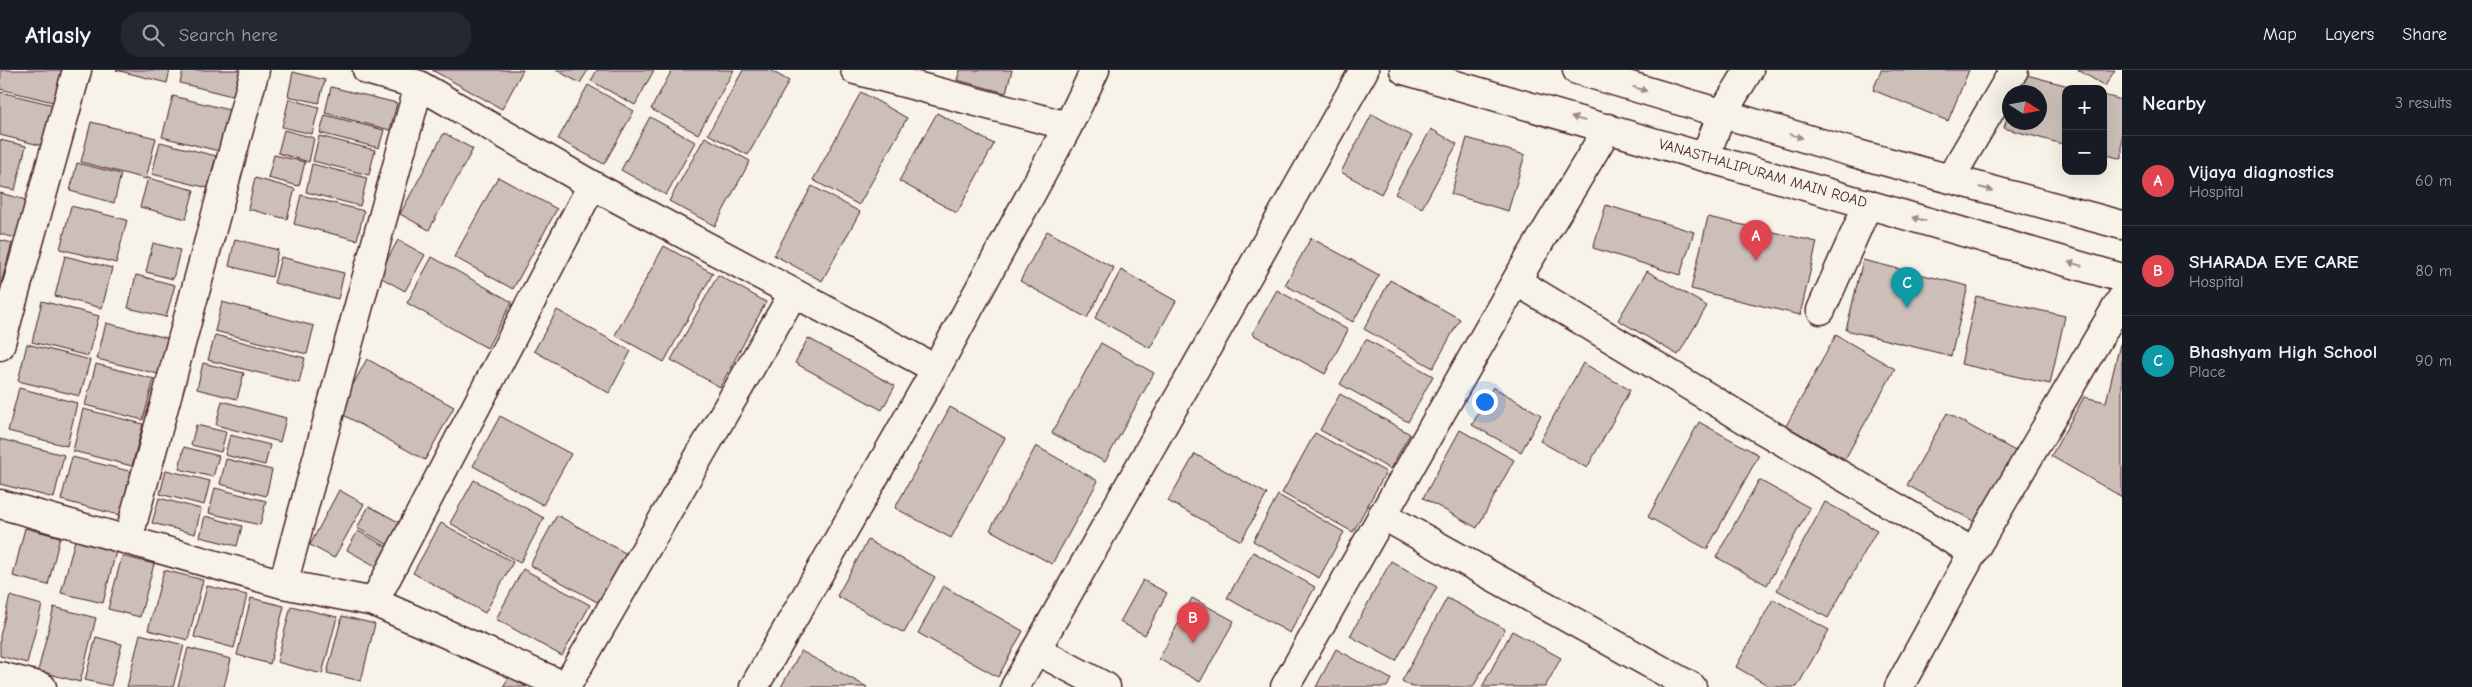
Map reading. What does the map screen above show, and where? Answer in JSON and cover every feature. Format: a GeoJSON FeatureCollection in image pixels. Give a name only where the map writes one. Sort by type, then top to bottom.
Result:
{"type":"FeatureCollection","features":[{"type":"Feature","properties":{"kind":"street"},"geometry":{"type":"LineString","coordinates":[[0,346],[77,70]]}},
{"type":"Feature","properties":{"kind":"street"},"geometry":{"type":"LineString","coordinates":[[128,540],[255,70]]}},
{"type":"Feature","properties":{"kind":"street"},"geometry":{"type":"LineString","coordinates":[[367,70],[419,86],[592,185],[936,370]]}},
{"type":"Feature","properties":{"kind":"street"},"geometry":{"type":"LineString","coordinates":[[855,70],[1068,126]]}},
{"type":"Feature","properties":{"kind":"street"},"geometry":{"type":"LineString","coordinates":[[754,687],[936,370],[1068,126],[1095,70]]}},
{"type":"Feature","properties":{"kind":"street"},"geometry":{"type":"LineString","coordinates":[[1015,687],[1364,70]]}},
{"type":"Feature","properties":{"kind":"street","name":"VANASTHALIPURAM MAIN ROAD"},"geometry":{"type":"LineString","coordinates":[[1404,70],[2122,278]]}},
{"type":"Feature","properties":{"kind":"street"},"geometry":{"type":"LineString","coordinates":[[1577,70],[1722,114],[1950,179],[2122,225]]}},
{"type":"Feature","properties":{"kind":"street"},"geometry":{"type":"LineString","coordinates":[[1705,156],[1722,114],[1749,70]]}},
{"type":"Feature","properties":{"kind":"street"},"geometry":{"type":"LineString","coordinates":[[1950,179],[2014,70]]}},
{"type":"Feature","properties":{"kind":"street"},"geometry":{"type":"LineString","coordinates":[[283,584],[419,86]]}},
{"type":"Feature","properties":{"kind":"street"},"geometry":{"type":"LineString","coordinates":[[1285,687],[1516,281],[1608,128]]}},
{"type":"Feature","properties":{"kind":"street"},"geometry":{"type":"LineString","coordinates":[[374,602],[592,185]]}},
{"type":"Feature","properties":{"kind":"street"},"geometry":{"type":"LineString","coordinates":[[1821,310],[1868,204]]}},
{"type":"Feature","properties":{"kind":"street"},"geometry":{"type":"LineString","coordinates":[[1516,281],[1756,426],[1973,552]]}},
{"type":"Feature","properties":{"kind":"street"},"geometry":{"type":"LineString","coordinates":[[0,504],[283,584],[374,602],[566,687],[793,294]]}},
{"type":"Feature","properties":{"kind":"street"},"geometry":{"type":"LineString","coordinates":[[1899,687],[1973,552],[2122,298]]}},
{"type":"Feature","properties":{"kind":"street"},"geometry":{"type":"LineString","coordinates":[[1382,515],[1692,687]]}},
{"type":"Feature","properties":{"kind":"street"},"geometry":{"type":"LineString","coordinates":[[1036,650],[1106,687]]}},
{"type":"Feature","properties":{"kind":"street"},"geometry":{"type":"LineString","coordinates":[[0,676],[42,687]]}},
{"type":"Feature","properties":{"kind":"building"},"geometry":{"type":"Polygon","coordinates":[[[1,70],[65,70],[57,103],[0,89],[1,70]]]}},
{"type":"Feature","properties":{"kind":"building"},"geometry":{"type":"Polygon","coordinates":[[[116,70],[170,70],[167,83],[116,70]]]}},
{"type":"Feature","properties":{"kind":"building"},"geometry":{"type":"Polygon","coordinates":[[[183,70],[243,70],[236,97],[180,83],[183,70]]]}},
{"type":"Feature","properties":{"kind":"building"},"geometry":{"type":"Polygon","coordinates":[[[432,70],[523,70],[502,109],[432,70]]]}},
{"type":"Feature","properties":{"kind":"building"},"geometry":{"type":"Polygon","coordinates":[[[556,70],[588,70],[580,83],[556,70]]]}},
{"type":"Feature","properties":{"kind":"building"},"geometry":{"type":"Polygon","coordinates":[[[597,70],[654,70],[635,105],[591,81],[597,70]]]}},
{"type":"Feature","properties":{"kind":"building"},"geometry":{"type":"Polygon","coordinates":[[[672,70],[734,70],[698,134],[651,109],[672,70]]]}},
{"type":"Feature","properties":{"kind":"building"},"geometry":{"type":"Polygon","coordinates":[[[743,70],[770,70],[789,81],[748,155],[708,134],[743,70]]]}},
{"type":"Feature","properties":{"kind":"building"},"geometry":{"type":"Polygon","coordinates":[[[960,70],[1012,70],[1006,93],[957,80],[960,70]]]}},
{"type":"Feature","properties":{"kind":"building"},"geometry":{"type":"Polygon","coordinates":[[[1881,70],[1969,70],[1948,121],[1873,90],[1881,70]]]}},
{"type":"Feature","properties":{"kind":"building"},"geometry":{"type":"Polygon","coordinates":[[[2078,70],[2115,70],[2106,85],[2078,70]]]}},
{"type":"Feature","properties":{"kind":"building"},"geometry":{"type":"Polygon","coordinates":[[[293,72],[325,80],[319,103],[288,96],[293,72]]]}},
{"type":"Feature","properties":{"kind":"building"},"geometry":{"type":"Polygon","coordinates":[[[2019,73],[2065,85],[2062,85],[2062,144],[2011,130],[2047,130],[2047,85],[2015,85],[2019,73]]]}},
{"type":"Feature","properties":{"kind":"building"},"geometry":{"type":"Polygon","coordinates":[[[588,85],[634,111],[604,164],[558,139],[588,85]]]}},
{"type":"Feature","properties":{"kind":"building"},"geometry":{"type":"Polygon","coordinates":[[[331,87],[397,103],[390,130],[325,113],[331,87]]]}},
{"type":"Feature","properties":{"kind":"building"},"geometry":{"type":"Polygon","coordinates":[[[0,92],[54,105],[43,146],[0,135],[0,92]]]}},
{"type":"Feature","properties":{"kind":"building"},"geometry":{"type":"Polygon","coordinates":[[[861,92],[907,118],[859,205],[813,180],[861,92]]]}},
{"type":"Feature","properties":{"kind":"building"},"geometry":{"type":"Polygon","coordinates":[[[173,96],[237,112],[227,153],[162,137],[173,96]]]}},
{"type":"Feature","properties":{"kind":"building"},"geometry":{"type":"Polygon","coordinates":[[[2107,96],[2122,100],[2122,159],[2107,155],[2107,96]]]}},
{"type":"Feature","properties":{"kind":"building"},"geometry":{"type":"Polygon","coordinates":[[[289,99],[319,107],[312,134],[282,127],[289,99]]]}},
{"type":"Feature","properties":{"kind":"building"},"geometry":{"type":"Polygon","coordinates":[[[937,113],[994,144],[957,213],[899,181],[937,113]]]}},
{"type":"Feature","properties":{"kind":"building"},"geometry":{"type":"Polygon","coordinates":[[[1372,114],[1412,136],[1381,194],[1341,172],[1372,114]]]}},
{"type":"Feature","properties":{"kind":"building"},"geometry":{"type":"Polygon","coordinates":[[[325,115],[384,130],[379,148],[320,133],[325,115]]]}},
{"type":"Feature","properties":{"kind":"building"},"geometry":{"type":"Polygon","coordinates":[[[650,117],[695,142],[666,195],[621,170],[650,117]]]}},
{"type":"Feature","properties":{"kind":"building"},"geometry":{"type":"Polygon","coordinates":[[[91,122],[156,138],[146,179],[81,162],[91,122]]]}},
{"type":"Feature","properties":{"kind":"building"},"geometry":{"type":"Polygon","coordinates":[[[1431,129],[1457,144],[1422,208],[1395,194],[1431,129]]]}},
{"type":"Feature","properties":{"kind":"building"},"geometry":{"type":"Polygon","coordinates":[[[284,130],[314,138],[309,162],[278,153],[284,130]]]}},
{"type":"Feature","properties":{"kind":"building"},"geometry":{"type":"Polygon","coordinates":[[[444,133],[473,149],[429,230],[400,214],[444,133]]]}},
{"type":"Feature","properties":{"kind":"building"},"geometry":{"type":"Polygon","coordinates":[[[319,136],[375,150],[369,175],[313,161],[319,136]]]}},
{"type":"Feature","properties":{"kind":"building"},"geometry":{"type":"Polygon","coordinates":[[[705,137],[750,161],[715,226],[669,201],[705,137]]]}},
{"type":"Feature","properties":{"kind":"building"},"geometry":{"type":"Polygon","coordinates":[[[1467,138],[1525,155],[1508,211],[1451,194],[1467,138]]]}},
{"type":"Feature","properties":{"kind":"building"},"geometry":{"type":"Polygon","coordinates":[[[0,140],[26,146],[15,190],[0,187],[0,140]]]}},
{"type":"Feature","properties":{"kind":"building"},"geometry":{"type":"Polygon","coordinates":[[[160,142],[216,156],[208,188],[152,174],[160,142]]]}},
{"type":"Feature","properties":{"kind":"building"},"geometry":{"type":"Polygon","coordinates":[[[274,155],[305,162],[299,186],[268,178],[274,155]]]}},
{"type":"Feature","properties":{"kind":"building"},"geometry":{"type":"Polygon","coordinates":[[[77,163],[121,174],[114,203],[70,191],[77,163]]]}},
{"type":"Feature","properties":{"kind":"building"},"geometry":{"type":"Polygon","coordinates":[[[312,164],[367,178],[360,206],[306,192],[312,164]]]}},
{"type":"Feature","properties":{"kind":"building"},"geometry":{"type":"Polygon","coordinates":[[[498,177],[557,209],[513,289],[454,257],[498,177]]]}},
{"type":"Feature","properties":{"kind":"building"},"geometry":{"type":"Polygon","coordinates":[[[148,178],[194,190],[186,219],[140,207],[148,178]]]}},
{"type":"Feature","properties":{"kind":"building"},"geometry":{"type":"Polygon","coordinates":[[[255,178],[295,189],[287,219],[248,209],[255,178]]]}},
{"type":"Feature","properties":{"kind":"building"},"geometry":{"type":"Polygon","coordinates":[[[812,186],[860,212],[822,281],[774,255],[812,186]]]}},
{"type":"Feature","properties":{"kind":"building"},"geometry":{"type":"Polygon","coordinates":[[[0,193],[26,200],[16,238],[0,234],[0,193]]]}},
{"type":"Feature","properties":{"kind":"building"},"geometry":{"type":"Polygon","coordinates":[[[301,195],[364,211],[357,240],[294,224],[301,195]]]}},
{"type":"Feature","properties":{"kind":"building"},"geometry":{"type":"Polygon","coordinates":[[[1606,205],[1694,232],[1680,275],[1593,248],[1606,205]]]}},
{"type":"Feature","properties":{"kind":"building"},"geometry":{"type":"Polygon","coordinates":[[[71,206],[127,220],[116,263],[60,249],[71,206]]]}},
{"type":"Feature","properties":{"kind":"building"},"geometry":{"type":"Polygon","coordinates":[[[1708,217],[1817,242],[1800,315],[1691,289],[1708,217]]]}},
{"type":"Feature","properties":{"kind":"building"},"geometry":{"type":"Polygon","coordinates":[[[1047,231],[1114,268],[1087,318],[1020,281],[1047,231]]]}},
{"type":"Feature","properties":{"kind":"building"},"geometry":{"type":"Polygon","coordinates":[[[1311,238],[1379,275],[1353,322],[1285,285],[1311,238]]]}},
{"type":"Feature","properties":{"kind":"building"},"geometry":{"type":"Polygon","coordinates":[[[235,239],[278,250],[272,277],[229,266],[235,239]]]}},
{"type":"Feature","properties":{"kind":"building"},"geometry":{"type":"Polygon","coordinates":[[[0,240],[12,243],[1,284],[0,283],[0,240]]]}},
{"type":"Feature","properties":{"kind":"building"},"geometry":{"type":"Polygon","coordinates":[[[398,240],[425,255],[405,291],[378,276],[398,240]]]}},
{"type":"Feature","properties":{"kind":"building"},"geometry":{"type":"Polygon","coordinates":[[[153,243],[180,250],[173,279],[146,272],[153,243]]]}},
{"type":"Feature","properties":{"kind":"building"},"geometry":{"type":"Polygon","coordinates":[[[664,246],[713,273],[664,362],[615,335],[664,246]]]}},
{"type":"Feature","properties":{"kind":"building"},"geometry":{"type":"Polygon","coordinates":[[[65,256],[112,268],[102,308],[55,296],[65,256]]]}},
{"type":"Feature","properties":{"kind":"building"},"geometry":{"type":"Polygon","coordinates":[[[281,257],[344,273],[338,299],[274,283],[281,257]]]}},
{"type":"Feature","properties":{"kind":"building"},"geometry":{"type":"Polygon","coordinates":[[[432,257],[512,302],[487,348],[407,303],[432,257]]]}},
{"type":"Feature","properties":{"kind":"building"},"geometry":{"type":"Polygon","coordinates":[[[1863,260],[1968,286],[1951,356],[1846,330],[1863,260]]]}},
{"type":"Feature","properties":{"kind":"building"},"geometry":{"type":"Polygon","coordinates":[[[1121,270],[1176,301],[1150,348],[1095,318],[1121,270]]]}},
{"type":"Feature","properties":{"kind":"building"},"geometry":{"type":"Polygon","coordinates":[[[1647,271],[1707,306],[1678,355],[1618,320],[1647,271]]]}},
{"type":"Feature","properties":{"kind":"building"},"geometry":{"type":"Polygon","coordinates":[[[136,275],[175,285],[166,317],[128,308],[136,275]]]}},
{"type":"Feature","properties":{"kind":"building"},"geometry":{"type":"Polygon","coordinates":[[[718,275],[766,302],[720,387],[671,360],[718,275]]]}},
{"type":"Feature","properties":{"kind":"building"},"geometry":{"type":"Polygon","coordinates":[[[1390,280],[1460,319],[1433,368],[1364,329],[1390,280]]]}},
{"type":"Feature","properties":{"kind":"building"},"geometry":{"type":"Polygon","coordinates":[[[1277,290],[1348,330],[1325,374],[1252,334],[1277,290]]]}},
{"type":"Feature","properties":{"kind":"building"},"geometry":{"type":"Polygon","coordinates":[[[1976,296],[2065,316],[2050,384],[1961,364],[1976,296]]]}},
{"type":"Feature","properties":{"kind":"building"},"geometry":{"type":"Polygon","coordinates":[[[42,301],[99,316],[88,356],[32,342],[42,301]]]}},
{"type":"Feature","properties":{"kind":"building"},"geometry":{"type":"Polygon","coordinates":[[[222,302],[314,326],[307,354],[215,331],[222,302]]]}},
{"type":"Feature","properties":{"kind":"building"},"geometry":{"type":"Polygon","coordinates":[[[557,310],[631,351],[609,393],[534,351],[557,310]]]}},
{"type":"Feature","properties":{"kind":"building"},"geometry":{"type":"Polygon","coordinates":[[[106,323],[171,339],[162,375],[97,359],[106,323]]]}},
{"type":"Feature","properties":{"kind":"building"},"geometry":{"type":"Polygon","coordinates":[[[215,335],[305,358],[299,383],[208,360],[215,335]]]}},
{"type":"Feature","properties":{"kind":"building"},"geometry":{"type":"Polygon","coordinates":[[[1836,335],[1895,369],[1845,459],[1786,426],[1836,335]]]}},
{"type":"Feature","properties":{"kind":"building"},"geometry":{"type":"Polygon","coordinates":[[[808,338],[895,386],[882,410],[795,363],[808,338]]]}},
{"type":"Feature","properties":{"kind":"building"},"geometry":{"type":"Polygon","coordinates":[[[1366,339],[1433,376],[1408,422],[1340,384],[1366,339]]]}},
{"type":"Feature","properties":{"kind":"building"},"geometry":{"type":"Polygon","coordinates":[[[1101,343],[1154,373],[1105,462],[1052,433],[1101,343]]]}},
{"type":"Feature","properties":{"kind":"building"},"geometry":{"type":"Polygon","coordinates":[[[27,344],[90,360],[80,396],[18,381],[27,344]]]}},
{"type":"Feature","properties":{"kind":"building"},"geometry":{"type":"Polygon","coordinates":[[[2120,344],[2122,345],[2122,497],[2051,456],[2084,397],[2106,402],[2120,344]]]}},
{"type":"Feature","properties":{"kind":"building"},"geometry":{"type":"Polygon","coordinates":[[[367,359],[454,407],[425,460],[338,412],[367,359]]]}},
{"type":"Feature","properties":{"kind":"building"},"geometry":{"type":"Polygon","coordinates":[[[203,363],[244,373],[237,399],[197,389],[203,363]]]}},
{"type":"Feature","properties":{"kind":"building"},"geometry":{"type":"Polygon","coordinates":[[[1583,363],[1630,390],[1587,468],[1540,441],[1583,363]]]}},
{"type":"Feature","properties":{"kind":"building"},"geometry":{"type":"Polygon","coordinates":[[[96,364],[154,379],[143,420],[85,405],[96,364]]]}},
{"type":"Feature","properties":{"kind":"building"},"geometry":{"type":"Polygon","coordinates":[[[1493,387],[1541,415],[1521,452],[1472,425],[1493,387]]]}},
{"type":"Feature","properties":{"kind":"building"},"geometry":{"type":"Polygon","coordinates":[[[19,388],[77,403],[67,446],[8,431],[19,388]]]}},
{"type":"Feature","properties":{"kind":"building"},"geometry":{"type":"Polygon","coordinates":[[[1340,394],[1410,434],[1390,469],[1320,430],[1340,394]]]}},
{"type":"Feature","properties":{"kind":"building"},"geometry":{"type":"Polygon","coordinates":[[[222,401],[286,418],[280,442],[216,425],[222,401]]]}},
{"type":"Feature","properties":{"kind":"building"},"geometry":{"type":"Polygon","coordinates":[[[950,407],[1005,438],[951,538],[895,508],[950,407]]]}},
{"type":"Feature","properties":{"kind":"building"},"geometry":{"type":"Polygon","coordinates":[[[83,409],[143,424],[132,466],[73,451],[83,409]]]}},
{"type":"Feature","properties":{"kind":"building"},"geometry":{"type":"Polygon","coordinates":[[[1947,413],[2017,452],[1977,523],[1907,485],[1947,413]]]}},
{"type":"Feature","properties":{"kind":"building"},"geometry":{"type":"Polygon","coordinates":[[[500,416],[571,454],[543,505],[473,466],[500,416]]]}},
{"type":"Feature","properties":{"kind":"building"},"geometry":{"type":"Polygon","coordinates":[[[1699,422],[1759,455],[1707,549],[1648,517],[1699,422]]]}},
{"type":"Feature","properties":{"kind":"building"},"geometry":{"type":"Polygon","coordinates":[[[196,425],[226,432],[221,452],[191,445],[196,425]]]}},
{"type":"Feature","properties":{"kind":"building"},"geometry":{"type":"Polygon","coordinates":[[[1460,430],[1514,460],[1477,528],[1423,498],[1460,430]]]}},
{"type":"Feature","properties":{"kind":"building"},"geometry":{"type":"Polygon","coordinates":[[[1315,433],[1386,472],[1353,532],[1282,493],[1315,433]]]}},
{"type":"Feature","properties":{"kind":"building"},"geometry":{"type":"Polygon","coordinates":[[[230,435],[270,445],[265,465],[225,455],[230,435]]]}},
{"type":"Feature","properties":{"kind":"building"},"geometry":{"type":"Polygon","coordinates":[[[0,439],[64,455],[54,498],[0,484],[0,439]]]}},
{"type":"Feature","properties":{"kind":"building"},"geometry":{"type":"Polygon","coordinates":[[[1036,446],[1098,481],[1052,564],[990,530],[1036,446]]]}},
{"type":"Feature","properties":{"kind":"building"},"geometry":{"type":"Polygon","coordinates":[[[184,447],[219,456],[213,477],[179,469],[184,447]]]}},
{"type":"Feature","properties":{"kind":"building"},"geometry":{"type":"Polygon","coordinates":[[[1195,454],[1267,494],[1241,541],[1168,501],[1195,454]]]}},
{"type":"Feature","properties":{"kind":"building"},"geometry":{"type":"Polygon","coordinates":[[[72,457],[133,472],[122,516],[61,500],[72,457]]]}},
{"type":"Feature","properties":{"kind":"building"},"geometry":{"type":"Polygon","coordinates":[[[226,459],[272,470],[266,496],[220,484],[226,459]]]}},
{"type":"Feature","properties":{"kind":"building"},"geometry":{"type":"Polygon","coordinates":[[[166,470],[210,481],[204,505],[160,494],[166,470]]]}},
{"type":"Feature","properties":{"kind":"building"},"geometry":{"type":"Polygon","coordinates":[[[474,480],[544,518],[520,563],[450,523],[474,480]]]}},
{"type":"Feature","properties":{"kind":"building"},"geometry":{"type":"Polygon","coordinates":[[[1759,480],[1810,508],[1767,585],[1716,557],[1759,480]]]}},
{"type":"Feature","properties":{"kind":"building"},"geometry":{"type":"Polygon","coordinates":[[[215,488],[266,501],[260,525],[209,513],[215,488]]]}},
{"type":"Feature","properties":{"kind":"building"},"geometry":{"type":"Polygon","coordinates":[[[339,490],[364,504],[334,558],[310,545],[339,490]]]}},
{"type":"Feature","properties":{"kind":"building"},"geometry":{"type":"Polygon","coordinates":[[[1278,495],[1344,532],[1319,578],[1253,541],[1278,495]]]}},
{"type":"Feature","properties":{"kind":"building"},"geometry":{"type":"Polygon","coordinates":[[[159,498],[201,509],[195,534],[152,523],[159,498]]]}},
{"type":"Feature","properties":{"kind":"building"},"geometry":{"type":"Polygon","coordinates":[[[1825,502],[1877,530],[1828,618],[1777,590],[1825,502]]]}},
{"type":"Feature","properties":{"kind":"building"},"geometry":{"type":"Polygon","coordinates":[[[369,506],[404,525],[392,547],[357,528],[369,506]]]}},
{"type":"Feature","properties":{"kind":"building"},"geometry":{"type":"Polygon","coordinates":[[[557,515],[627,554],[599,603],[530,565],[557,515]]]}},
{"type":"Feature","properties":{"kind":"building"},"geometry":{"type":"Polygon","coordinates":[[[205,516],[242,526],[237,546],[200,537],[205,516]]]}},
{"type":"Feature","properties":{"kind":"building"},"geometry":{"type":"Polygon","coordinates":[[[441,523],[513,562],[485,613],[413,573],[441,523]]]}},
{"type":"Feature","properties":{"kind":"building"},"geometry":{"type":"Polygon","coordinates":[[[25,528],[60,537],[48,585],[13,576],[25,528]]]}},
{"type":"Feature","properties":{"kind":"building"},"geometry":{"type":"Polygon","coordinates":[[[358,531],[389,548],[379,568],[347,550],[358,531]]]}},
{"type":"Feature","properties":{"kind":"building"},"geometry":{"type":"Polygon","coordinates":[[[75,540],[116,551],[103,603],[61,593],[75,540]]]}},
{"type":"Feature","properties":{"kind":"building"},"geometry":{"type":"Polygon","coordinates":[[[868,540],[935,577],[904,633],[837,596],[868,540]]]}},
{"type":"Feature","properties":{"kind":"building"},"geometry":{"type":"Polygon","coordinates":[[[1253,552],[1315,587],[1290,633],[1227,598],[1253,552]]]}},
{"type":"Feature","properties":{"kind":"building"},"geometry":{"type":"Polygon","coordinates":[[[122,556],[154,564],[140,617],[108,609],[122,556]]]}},
{"type":"Feature","properties":{"kind":"building"},"geometry":{"type":"Polygon","coordinates":[[[1391,561],[1437,587],[1396,661],[1350,636],[1391,561]]]}},
{"type":"Feature","properties":{"kind":"building"},"geometry":{"type":"Polygon","coordinates":[[[523,569],[590,605],[562,656],[496,619],[523,569]]]}},
{"type":"Feature","properties":{"kind":"building"},"geometry":{"type":"Polygon","coordinates":[[[164,570],[203,580],[188,640],[148,630],[164,570]]]}},
{"type":"Feature","properties":{"kind":"building"},"geometry":{"type":"Polygon","coordinates":[[[1143,580],[1167,593],[1145,635],[1120,622],[1143,580]]]}},
{"type":"Feature","properties":{"kind":"building"},"geometry":{"type":"Polygon","coordinates":[[[207,586],[247,595],[234,648],[194,637],[207,586]]]}},
{"type":"Feature","properties":{"kind":"building"},"geometry":{"type":"Polygon","coordinates":[[[943,586],[1023,631],[998,677],[918,633],[943,586]]]}},
{"type":"Feature","properties":{"kind":"building"},"geometry":{"type":"Polygon","coordinates":[[[10,596],[42,605],[27,663],[0,656],[0,636],[10,596]]]}},
{"type":"Feature","properties":{"kind":"building"},"geometry":{"type":"Polygon","coordinates":[[[251,598],[284,606],[270,664],[237,655],[251,598]]]}},
{"type":"Feature","properties":{"kind":"building"},"geometry":{"type":"Polygon","coordinates":[[[1192,598],[1234,621],[1200,682],[1159,659],[1192,598]]]}},
{"type":"Feature","properties":{"kind":"building"},"geometry":{"type":"Polygon","coordinates":[[[1447,598],[1505,629],[1473,687],[1412,687],[1402,681],[1447,598]]]}},
{"type":"Feature","properties":{"kind":"building"},"geometry":{"type":"Polygon","coordinates":[[[1773,599],[1829,630],[1797,687],[1771,687],[1736,667],[1773,599]]]}},
{"type":"Feature","properties":{"kind":"building"},"geometry":{"type":"Polygon","coordinates":[[[291,606],[337,617],[322,674],[277,662],[291,606]]]}},
{"type":"Feature","properties":{"kind":"building"},"geometry":{"type":"Polygon","coordinates":[[[54,607],[96,618],[80,682],[38,671],[54,607]]]}},
{"type":"Feature","properties":{"kind":"building"},"geometry":{"type":"Polygon","coordinates":[[[342,616],[375,624],[361,681],[327,673],[342,616]]]}},
{"type":"Feature","properties":{"kind":"building"},"geometry":{"type":"Polygon","coordinates":[[[1512,631],[1561,658],[1545,687],[1482,687],[1512,631]]]}},
{"type":"Feature","properties":{"kind":"building"},"geometry":{"type":"Polygon","coordinates":[[[140,634],[184,645],[173,687],[127,687],[140,634]]]}},
{"type":"Feature","properties":{"kind":"building"},"geometry":{"type":"Polygon","coordinates":[[[96,637],[122,644],[111,686],[85,680],[96,637]]]}},
{"type":"Feature","properties":{"kind":"building"},"geometry":{"type":"Polygon","coordinates":[[[188,648],[231,659],[224,687],[178,687],[188,648]]]}},
{"type":"Feature","properties":{"kind":"building"},"geometry":{"type":"Polygon","coordinates":[[[1336,649],[1391,679],[1387,687],[1316,687],[1336,649]]]}},
{"type":"Feature","properties":{"kind":"building"},"geometry":{"type":"Polygon","coordinates":[[[801,651],[867,687],[781,687],[801,651]]]}},
{"type":"Feature","properties":{"kind":"building"},"geometry":{"type":"Polygon","coordinates":[[[509,677],[527,687],[503,687],[509,677]]]}},
{"type":"Feature","properties":{"kind":"place","name":"Vijaya diagnostics"},"geometry":{"type":"Point","coordinates":[1756,261]}},
{"type":"Feature","properties":{"kind":"place","name":"Bhashyam High School"},"geometry":{"type":"Point","coordinates":[1907,308]}},
{"type":"Feature","properties":{"kind":"place","name":"SHARADA EYE CARE"},"geometry":{"type":"Point","coordinates":[1193,643]}}]}
